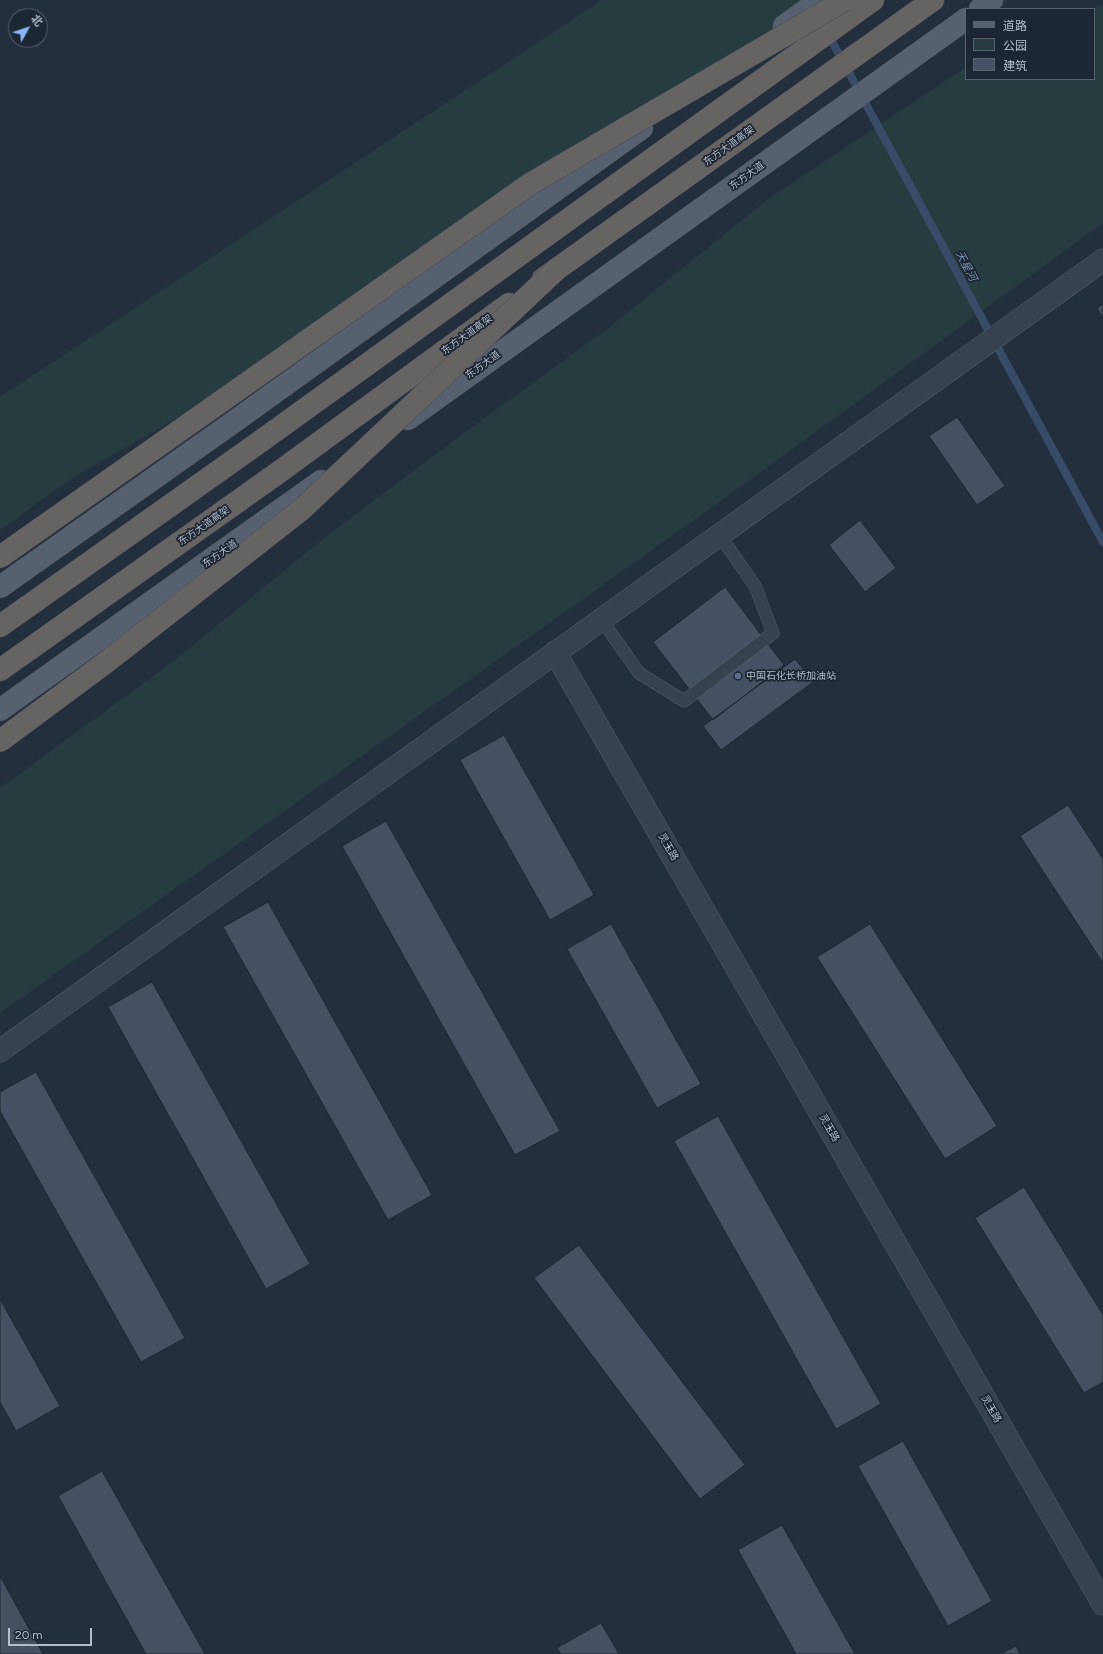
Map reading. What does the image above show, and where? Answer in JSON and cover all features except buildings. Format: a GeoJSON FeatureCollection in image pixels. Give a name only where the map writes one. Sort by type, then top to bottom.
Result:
{"type":"FeatureCollection","features":[{"type":"Feature","properties":{"kind":"highway"},"geometry":{"type":"LineString","coordinates":[[0,558],[530,184],[845,0]]}},
{"type":"Feature","properties":{"kind":"highway"},"geometry":{"type":"LineString","coordinates":[[0,626],[254,446],[873,0]]}},
{"type":"Feature","properties":{"kind":"highway","name":"东方大道高架"},"geometry":{"type":"LineString","coordinates":[[0,670],[275,476],[558,268],[933,0]]}},
{"type":"Feature","properties":{"kind":"highway"},"geometry":{"type":"LineString","coordinates":[[0,740],[105,663],[301,510],[558,268]]}},
{"type":"Feature","properties":{"kind":"main road"},"geometry":{"type":"LineString","coordinates":[[0,587],[235,421],[820,0]]}},
{"type":"Feature","properties":{"kind":"main road"},"geometry":{"type":"LineString","coordinates":[[981,8],[992,0]]}},
{"type":"Feature","properties":{"kind":"main road","name":"东方大道"},"geometry":{"type":"LineString","coordinates":[[0,710],[965,20]]}},
{"type":"Feature","properties":{"kind":"street"},"geometry":{"type":"LineString","coordinates":[[0,1051],[1103,260]]}},
{"type":"Feature","properties":{"kind":"street","name":"灵玉路"},"geometry":{"type":"LineString","coordinates":[[555,652],[1103,1604]]}},
{"type":"Feature","properties":{"kind":"lane"},"geometry":{"type":"LineString","coordinates":[[601,619],[639,673],[684,701],[773,633],[755,586],[719,534]]}},
{"type":"Feature","properties":{"kind":"green space"},"geometry":{"type":"Polygon","coordinates":[[[602,0],[819,0],[426,282],[219,394],[74,477],[0,530],[0,397],[602,0]]]}},
{"type":"Feature","properties":{"kind":"green space"},"geometry":{"type":"Polygon","coordinates":[[[1103,4],[1103,223],[707,511],[0,1013],[0,788],[170,664],[323,539],[449,444],[607,329],[767,200],[962,70],[965,68],[965,80],[1095,80],[1094,8],[1103,4]]]}},
{"type":"Feature","properties":{"kind":"waterway","name":"天星河"},"geometry":{"type":"LineString","coordinates":[[828,34],[1103,542]]}},
{"type":"Feature","properties":{"kind":"place","name":"中国石化长桥加油站"},"geometry":{"type":"Point","coordinates":[738,676]}}]}
